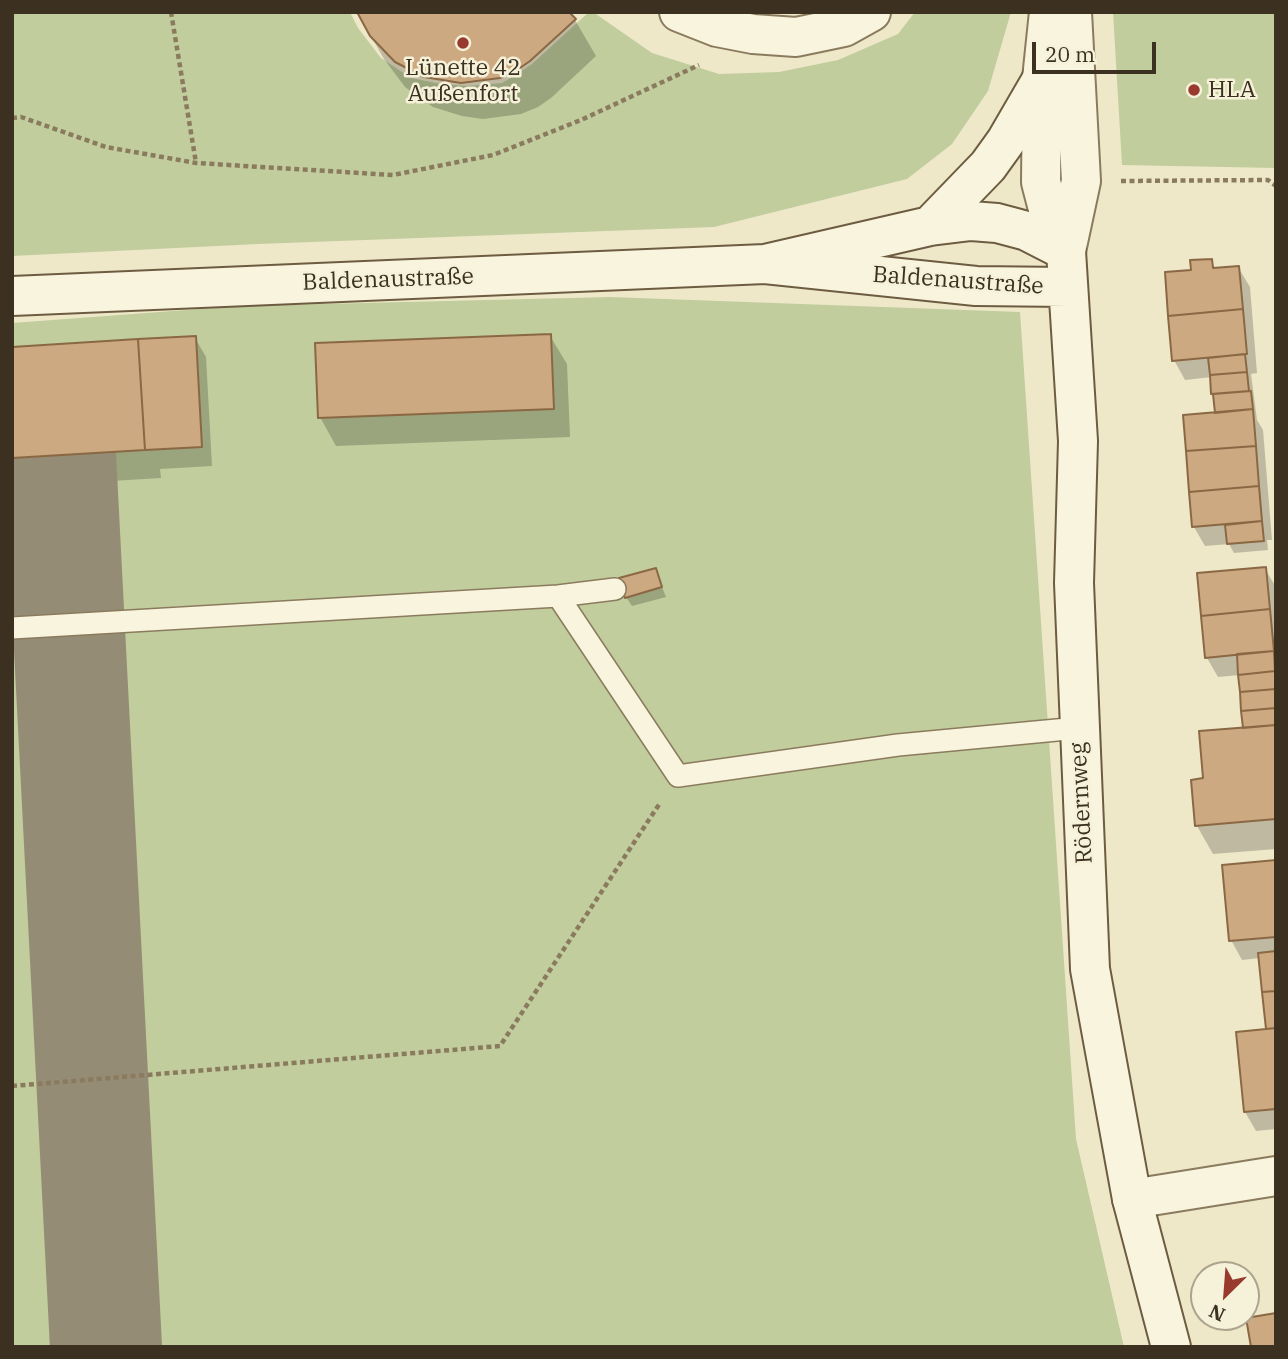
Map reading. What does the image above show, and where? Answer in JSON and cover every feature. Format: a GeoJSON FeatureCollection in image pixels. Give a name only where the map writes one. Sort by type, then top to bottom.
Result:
{"type":"FeatureCollection","features":[{"type":"Feature","properties":{"kind":"street"},"geometry":{"type":"LineString","coordinates":[[679,12],[717,27],[753,34],[796,37],[844,27],[871,12]]}},
{"type":"Feature","properties":{"kind":"street","name":"Rödernweg"},"geometry":{"type":"LineString","coordinates":[[1049,12],[1042,79],[1041,182],[1067,269]]}},
{"type":"Feature","properties":{"kind":"street","name":"Rödernweg"},"geometry":{"type":"LineString","coordinates":[[1072,12],[1082,181],[1067,269],[1078,441],[1074,583],[1090,969],[1132,1199],[1171,1347]]}},
{"type":"Feature","properties":{"kind":"street"},"geometry":{"type":"LineString","coordinates":[[930,226],[988,166],[1006,141],[1042,79]]}},
{"type":"Feature","properties":{"kind":"street","name":"Baldenaustraße"},"geometry":{"type":"LineString","coordinates":[[765,264],[930,226],[971,221],[997,223],[1027,231],[1067,269]]}},
{"type":"Feature","properties":{"kind":"street","name":"Baldenaustraße"},"geometry":{"type":"LineString","coordinates":[[12,296],[765,264],[976,286],[1067,269]]}},
{"type":"Feature","properties":{"kind":"street"},"geometry":{"type":"LineString","coordinates":[[1132,1199],[1276,1176]]}},
{"type":"Feature","properties":{"kind":"lane"},"geometry":{"type":"LineString","coordinates":[[12,628],[558,596],[615,589]]}},
{"type":"Feature","properties":{"kind":"lane"},"geometry":{"type":"LineString","coordinates":[[558,596],[678,776],[898,745],[1078,728]]}},
{"type":"Feature","properties":{"kind":"path"},"geometry":{"type":"LineString","coordinates":[[171,12],[196,163]]}},
{"type":"Feature","properties":{"kind":"path"},"geometry":{"type":"LineString","coordinates":[[12,118],[21,117],[106,147],[196,163],[393,174],[493,155],[581,120],[703,63],[717,27]]}},
{"type":"Feature","properties":{"kind":"path"},"geometry":{"type":"LineString","coordinates":[[12,1086],[500,1045],[678,776]]}},
{"type":"Feature","properties":{"kind":"green space"},"geometry":{"type":"Polygon","coordinates":[[[12,12],[350,12],[358,28],[381,58],[411,78],[467,86],[502,83],[517,74],[532,64],[589,12],[593,12],[652,53],[719,74],[779,72],[838,60],[898,34],[915,12],[1011,12],[988,91],[952,144],[907,179],[714,227],[12,256],[12,12]]]}},
{"type":"Feature","properties":{"kind":"green space","name":"HLA"},"geometry":{"type":"Polygon","coordinates":[[[1113,12],[1276,12],[1276,168],[1122,165],[1113,12]]]}},
{"type":"Feature","properties":{"kind":"green space"},"geometry":{"type":"Polygon","coordinates":[[[610,297],[1020,312],[1076,1139],[1124,1347],[12,1347],[12,323],[240,306],[610,297]]]}},
{"type":"Feature","properties":{"kind":"building","name":"Lünette 42 Außenfort"},"geometry":{"type":"Polygon","coordinates":[[[357,12],[569,12],[576,19],[517,70],[500,78],[461,83],[424,77],[395,62],[370,36],[357,12]]]}},
{"type":"Feature","properties":{"kind":"building"},"geometry":{"type":"Polygon","coordinates":[[[1212,259],[1213,268],[1239,266],[1243,309],[1168,316],[1165,272],[1191,270],[1190,260],[1212,259]]]}},
{"type":"Feature","properties":{"kind":"building"},"geometry":{"type":"Polygon","coordinates":[[[1243,309],[1247,354],[1172,361],[1168,316],[1243,309]]]}},
{"type":"Feature","properties":{"kind":"building"},"geometry":{"type":"Polygon","coordinates":[[[551,334],[554,409],[318,418],[315,343],[551,334]]]}},
{"type":"Feature","properties":{"kind":"building"},"geometry":{"type":"Polygon","coordinates":[[[196,336],[202,447],[145,450],[138,339],[196,336]]]}},
{"type":"Feature","properties":{"kind":"building"},"geometry":{"type":"Polygon","coordinates":[[[138,339],[145,450],[12,458],[12,347],[138,339]]]}},
{"type":"Feature","properties":{"kind":"building"},"geometry":{"type":"Polygon","coordinates":[[[1245,354],[1247,372],[1210,375],[1208,358],[1245,354]]]}},
{"type":"Feature","properties":{"kind":"building"},"geometry":{"type":"Polygon","coordinates":[[[1247,372],[1249,391],[1211,394],[1210,375],[1247,372]]]}},
{"type":"Feature","properties":{"kind":"building"},"geometry":{"type":"Polygon","coordinates":[[[1251,391],[1253,409],[1215,413],[1213,394],[1251,391]]]}},
{"type":"Feature","properties":{"kind":"building"},"geometry":{"type":"Polygon","coordinates":[[[1253,409],[1256,446],[1186,451],[1183,415],[1253,409]]]}},
{"type":"Feature","properties":{"kind":"building"},"geometry":{"type":"Polygon","coordinates":[[[1256,446],[1259,486],[1189,492],[1186,451],[1256,446]]]}},
{"type":"Feature","properties":{"kind":"building"},"geometry":{"type":"Polygon","coordinates":[[[1259,486],[1262,521],[1192,527],[1189,492],[1259,486]]]}},
{"type":"Feature","properties":{"kind":"building"},"geometry":{"type":"Polygon","coordinates":[[[1262,521],[1264,541],[1227,544],[1225,525],[1262,521]]]}},
{"type":"Feature","properties":{"kind":"building"},"geometry":{"type":"Polygon","coordinates":[[[1266,567],[1270,609],[1201,616],[1197,573],[1266,567]]]}},
{"type":"Feature","properties":{"kind":"building"},"geometry":{"type":"Polygon","coordinates":[[[656,568],[662,587],[625,598],[619,578],[656,568]]]}},
{"type":"Feature","properties":{"kind":"building"},"geometry":{"type":"Polygon","coordinates":[[[1270,609],[1274,651],[1205,658],[1201,616],[1270,609]]]}},
{"type":"Feature","properties":{"kind":"building"},"geometry":{"type":"Polygon","coordinates":[[[1274,651],[1275,671],[1238,675],[1237,654],[1274,651]]]}},
{"type":"Feature","properties":{"kind":"building"},"geometry":{"type":"Polygon","coordinates":[[[1275,671],[1276,689],[1240,692],[1238,675],[1275,671]]]}},
{"type":"Feature","properties":{"kind":"building"},"geometry":{"type":"Polygon","coordinates":[[[1276,689],[1276,708],[1241,711],[1240,692],[1276,689]]]}},
{"type":"Feature","properties":{"kind":"building"},"geometry":{"type":"Polygon","coordinates":[[[1276,708],[1276,725],[1243,728],[1241,711],[1276,708]]]}},
{"type":"Feature","properties":{"kind":"building"},"geometry":{"type":"Polygon","coordinates":[[[1276,725],[1276,819],[1195,826],[1191,780],[1203,778],[1199,731],[1276,725]]]}},
{"type":"Feature","properties":{"kind":"building"},"geometry":{"type":"Polygon","coordinates":[[[1276,860],[1276,937],[1229,941],[1222,865],[1276,860]]]}},
{"type":"Feature","properties":{"kind":"building"},"geometry":{"type":"Polygon","coordinates":[[[1276,951],[1276,991],[1262,992],[1258,953],[1276,951]]]}},
{"type":"Feature","properties":{"kind":"building"},"geometry":{"type":"Polygon","coordinates":[[[1276,991],[1276,1028],[1266,1029],[1262,992],[1276,991]]]}},
{"type":"Feature","properties":{"kind":"building"},"geometry":{"type":"Polygon","coordinates":[[[1276,1028],[1276,1109],[1244,1112],[1236,1032],[1276,1028]]]}},
{"type":"Feature","properties":{"kind":"building"},"geometry":{"type":"Polygon","coordinates":[[[1276,1313],[1276,1347],[1251,1347],[1248,1331],[1260,1331],[1260,1316],[1276,1313]]]}},
{"type":"Feature","properties":{"kind":"taxiway"},"geometry":{"type":"LineString","coordinates":[[60,455],[106,1347]]}},
{"type":"Feature","properties":{"kind":"place","name":"Lünette 42 Außenfort"},"geometry":{"type":"Point","coordinates":[463,43]}},
{"type":"Feature","properties":{"kind":"place","name":"HLA"},"geometry":{"type":"Point","coordinates":[1194,90]}}]}
